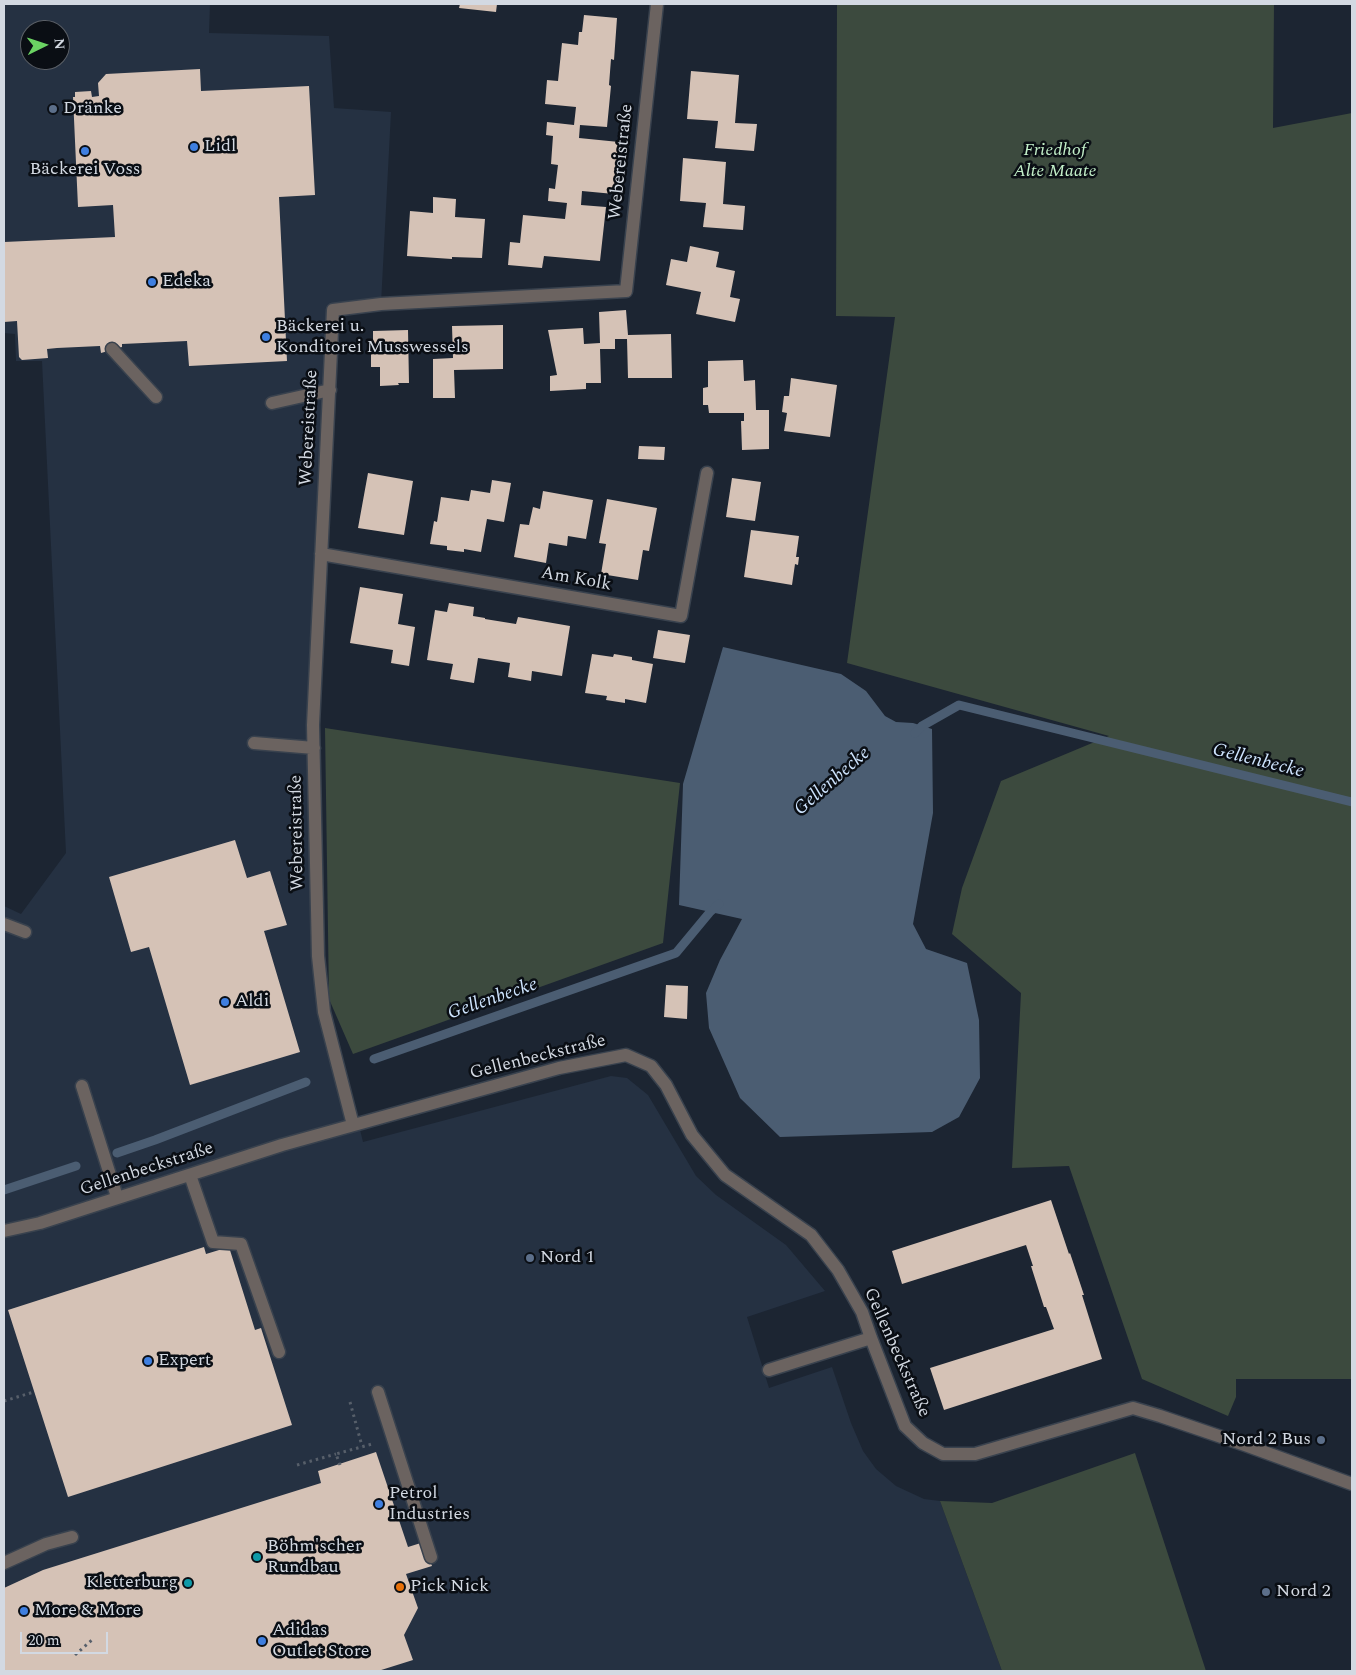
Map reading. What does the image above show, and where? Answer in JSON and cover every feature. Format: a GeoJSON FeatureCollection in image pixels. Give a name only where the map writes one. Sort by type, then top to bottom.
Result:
{"type":"FeatureCollection","features":[{"type":"Feature","properties":{"kind":"street","name":"Webereistraße"},"geometry":{"type":"LineString","coordinates":[[353,1124],[324,1012],[318,956],[314,748],[333,310],[381,304],[626,291],[657,4]]}},
{"type":"Feature","properties":{"kind":"street"},"geometry":{"type":"LineString","coordinates":[[112,350],[156,397]]}},
{"type":"Feature","properties":{"kind":"street"},"geometry":{"type":"LineString","coordinates":[[272,403],[330,390]]}},
{"type":"Feature","properties":{"kind":"street","name":"Am Kolk"},"geometry":{"type":"LineString","coordinates":[[322,554],[681,616],[707,473]]}},
{"type":"Feature","properties":{"kind":"street"},"geometry":{"type":"LineString","coordinates":[[254,743],[314,748]]}},
{"type":"Feature","properties":{"kind":"street"},"geometry":{"type":"LineString","coordinates":[[4,924],[25,932]]}},
{"type":"Feature","properties":{"kind":"street","name":"Gellenbeckstraße"},"geometry":{"type":"LineString","coordinates":[[4,1231],[40,1223],[117,1197],[353,1124],[559,1068],[626,1056],[651,1066],[666,1085],[692,1135],[726,1175],[811,1235],[838,1270],[862,1312],[905,1426],[923,1443],[943,1454],[975,1454],[1133,1408],[1245,1445],[1352,1484]]}},
{"type":"Feature","properties":{"kind":"street"},"geometry":{"type":"LineString","coordinates":[[82,1086],[117,1197]]}},
{"type":"Feature","properties":{"kind":"street"},"geometry":{"type":"LineString","coordinates":[[190,1175],[213,1242],[241,1244],[279,1352]]}},
{"type":"Feature","properties":{"kind":"street"},"geometry":{"type":"LineString","coordinates":[[769,1370],[871,1338]]}},
{"type":"Feature","properties":{"kind":"street"},"geometry":{"type":"LineString","coordinates":[[378,1392],[431,1557]]}},
{"type":"Feature","properties":{"kind":"street"},"geometry":{"type":"LineString","coordinates":[[4,1562],[46,1544],[72,1536]]}},
{"type":"Feature","properties":{"kind":"path"},"geometry":{"type":"LineString","coordinates":[[4,1401],[34,1392]]}},
{"type":"Feature","properties":{"kind":"path"},"geometry":{"type":"LineString","coordinates":[[350,1402],[362,1446]]}},
{"type":"Feature","properties":{"kind":"path"},"geometry":{"type":"LineString","coordinates":[[297,1465],[336,1454]]}},
{"type":"Feature","properties":{"kind":"path"},"geometry":{"type":"LineString","coordinates":[[75,1655],[93,1639]]}},
{"type":"Feature","properties":{"kind":"shaded area"},"geometry":{"type":"Polygon","coordinates":[[[4,4],[210,4],[209,33],[329,36],[334,108],[391,112],[381,304],[334,310],[313,725],[318,956],[363,1142],[611,1076],[627,1078],[648,1095],[696,1176],[716,1195],[786,1245],[825,1291],[747,1317],[769,1388],[832,1367],[851,1423],[863,1451],[876,1469],[896,1486],[924,1499],[940,1501],[1002,1671],[4,1671],[4,906],[21,914],[66,853],[42,361],[16,361],[15,334],[4,333],[4,4]]]}},
{"type":"Feature","properties":{"kind":"green space","name":"Friedhof Alte Maate"},"geometry":{"type":"Polygon","coordinates":[[[837,4],[1274,4],[1273,128],[1352,113],[1352,1379],[1236,1379],[1236,1397],[1228,1416],[1142,1379],[1069,1166],[1012,1168],[1021,993],[952,934],[962,888],[1001,781],[1109,736],[847,663],[895,317],[836,316],[837,4]]]}},
{"type":"Feature","properties":{"kind":"green space"},"geometry":{"type":"Polygon","coordinates":[[[325,728],[680,783],[663,943],[353,1054],[329,999],[325,728]]]}},
{"type":"Feature","properties":{"kind":"green space"},"geometry":{"type":"Polygon","coordinates":[[[1135,1453],[1206,1671],[1002,1671],[940,1501],[992,1503],[1135,1453]]]}},
{"type":"Feature","properties":{"kind":"water"},"geometry":{"type":"Polygon","coordinates":[[[723,647],[841,674],[866,691],[885,716],[896,722],[913,723],[932,729],[933,813],[913,924],[926,949],[967,963],[979,1020],[980,1078],[959,1117],[932,1132],[780,1137],[740,1098],[709,1028],[706,993],[720,960],[742,919],[679,905],[683,784],[723,647]]]}},
{"type":"Feature","properties":{"kind":"building"},"geometry":{"type":"Polygon","coordinates":[[[460,4],[497,4],[496,12],[459,8],[460,4]]]}},
{"type":"Feature","properties":{"kind":"building"},"geometry":{"type":"Polygon","coordinates":[[[584,15],[617,18],[614,60],[611,59],[609,85],[611,86],[607,127],[580,125],[579,138],[619,142],[614,194],[582,191],[581,205],[606,207],[600,261],[544,256],[542,268],[508,265],[510,242],[520,243],[523,215],[565,219],[567,203],[548,201],[549,188],[555,189],[558,165],[551,164],[553,136],[546,135],[547,122],[574,125],[576,107],[545,104],[547,80],[558,81],[562,43],[578,45],[579,32],[582,32],[584,15]]]}},
{"type":"Feature","properties":{"kind":"building"},"geometry":{"type":"Polygon","coordinates":[[[200,69],[201,91],[309,86],[315,195],[279,197],[287,361],[189,366],[187,341],[122,344],[122,347],[101,353],[100,346],[47,349],[48,358],[22,360],[19,357],[17,321],[4,322],[4,242],[115,237],[113,205],[78,207],[73,97],[75,97],[75,92],[91,91],[92,97],[99,96],[98,83],[106,74],[200,69]]]}},
{"type":"Feature","properties":{"kind":"building"},"geometry":{"type":"Polygon","coordinates":[[[691,71],[739,75],[735,123],[757,124],[754,151],[715,148],[718,121],[687,119],[691,71]]]}},
{"type":"Feature","properties":{"kind":"building"},"geometry":{"type":"Polygon","coordinates":[[[683,158],[726,162],[723,204],[745,206],[743,230],[703,227],[706,203],[680,201],[683,158]]]}},
{"type":"Feature","properties":{"kind":"building"},"geometry":{"type":"Polygon","coordinates":[[[433,197],[456,199],[455,217],[485,219],[482,258],[452,257],[452,259],[407,256],[410,211],[433,213],[433,197]]]}},
{"type":"Feature","properties":{"kind":"building"},"geometry":{"type":"Polygon","coordinates":[[[690,246],[719,252],[716,267],[735,271],[730,297],[740,299],[735,322],[696,314],[701,292],[666,285],[671,259],[687,262],[690,246]]]}},
{"type":"Feature","properties":{"kind":"building"},"geometry":{"type":"Polygon","coordinates":[[[626,310],[628,335],[671,334],[672,378],[628,378],[627,339],[615,339],[615,349],[600,349],[601,383],[586,383],[586,389],[550,391],[550,376],[557,375],[548,330],[583,328],[584,344],[600,343],[599,312],[626,310]]]}},
{"type":"Feature","properties":{"kind":"building"},"geometry":{"type":"Polygon","coordinates":[[[503,325],[503,369],[454,370],[455,398],[433,398],[433,359],[453,358],[452,326],[503,325]]]}},
{"type":"Feature","properties":{"kind":"building"},"geometry":{"type":"Polygon","coordinates":[[[408,330],[409,383],[380,386],[380,367],[371,367],[373,331],[408,330]]]}},
{"type":"Feature","properties":{"kind":"building"},"geometry":{"type":"Polygon","coordinates":[[[743,360],[744,381],[755,380],[756,410],[769,410],[769,449],[742,450],[741,421],[744,421],[744,413],[709,413],[708,405],[703,405],[703,388],[708,387],[708,361],[743,360]]]}},
{"type":"Feature","properties":{"kind":"building"},"geometry":{"type":"Polygon","coordinates":[[[791,378],[837,385],[830,437],[784,431],[787,413],[782,412],[784,396],[789,396],[791,378]]]}},
{"type":"Feature","properties":{"kind":"building"},"geometry":{"type":"Polygon","coordinates":[[[639,446],[665,447],[664,460],[638,459],[639,446]]]}},
{"type":"Feature","properties":{"kind":"building"},"geometry":{"type":"Polygon","coordinates":[[[368,473],[413,481],[404,535],[358,528],[368,473]]]}},
{"type":"Feature","properties":{"kind":"building"},"geometry":{"type":"Polygon","coordinates":[[[732,478],[761,482],[755,521],[726,517],[732,478]]]}},
{"type":"Feature","properties":{"kind":"building"},"geometry":{"type":"Polygon","coordinates":[[[492,480],[511,483],[504,522],[487,519],[481,552],[464,549],[464,552],[447,550],[447,546],[430,544],[434,521],[437,522],[441,497],[469,501],[471,490],[490,493],[492,480]]]}},
{"type":"Feature","properties":{"kind":"building"},"geometry":{"type":"Polygon","coordinates":[[[543,491],[593,500],[586,539],[568,536],[567,546],[549,543],[546,563],[514,557],[520,524],[529,525],[533,507],[540,509],[543,491]]]}},
{"type":"Feature","properties":{"kind":"building"},"geometry":{"type":"Polygon","coordinates":[[[607,499],[657,508],[649,551],[643,550],[638,580],[601,574],[606,544],[599,543],[607,499]]]}},
{"type":"Feature","properties":{"kind":"building"},"geometry":{"type":"Polygon","coordinates":[[[751,530],[799,536],[796,557],[799,557],[798,565],[795,564],[792,585],[744,577],[751,530]]]}},
{"type":"Feature","properties":{"kind":"building"},"geometry":{"type":"Polygon","coordinates":[[[360,587],[403,594],[398,624],[415,627],[409,666],[391,663],[393,650],[350,643],[360,587]]]}},
{"type":"Feature","properties":{"kind":"building"},"geometry":{"type":"Polygon","coordinates":[[[449,603],[474,607],[473,616],[485,619],[516,624],[518,617],[570,626],[562,676],[532,671],[531,681],[508,677],[510,663],[478,658],[474,683],[450,679],[453,664],[427,660],[435,610],[447,612],[449,603]]]}},
{"type":"Feature","properties":{"kind":"building"},"geometry":{"type":"Polygon","coordinates":[[[658,630],[690,635],[685,663],[653,658],[658,630]]]}},
{"type":"Feature","properties":{"kind":"building"},"geometry":{"type":"Polygon","coordinates":[[[592,654],[613,657],[614,654],[632,657],[632,660],[653,664],[646,703],[625,699],[625,703],[606,700],[607,696],[585,693],[592,654]]]}},
{"type":"Feature","properties":{"kind":"building","name":"Aldi"},"geometry":{"type":"Polygon","coordinates":[[[235,840],[247,878],[270,871],[287,925],[264,931],[300,1052],[190,1085],[149,947],[131,952],[109,877],[235,840]]]}},
{"type":"Feature","properties":{"kind":"building"},"geometry":{"type":"Polygon","coordinates":[[[666,985],[688,986],[687,1019],[664,1017],[666,985]]]}},
{"type":"Feature","properties":{"kind":"building"},"geometry":{"type":"Polygon","coordinates":[[[1051,1200],[1084,1295],[1082,1295],[1102,1359],[944,1410],[930,1368],[1054,1329],[1046,1307],[1044,1307],[1026,1245],[902,1284],[892,1251],[1051,1200]]]}},
{"type":"Feature","properties":{"kind":"building","name":"Expert"},"geometry":{"type":"Polygon","coordinates":[[[204,1247],[206,1254],[229,1247],[255,1330],[261,1328],[292,1425],[68,1497],[8,1310],[204,1247]]]}},
{"type":"Feature","properties":{"kind":"building","name":"Böhm'scher Rundbau"},"geometry":{"type":"Polygon","coordinates":[[[376,1452],[408,1547],[424,1542],[432,1566],[406,1574],[418,1608],[404,1635],[413,1660],[378,1671],[4,1671],[4,1588],[43,1570],[321,1483],[318,1471],[376,1452]]]}},
{"type":"Feature","properties":{"kind":"waterway","name":"Gellenbecke"},"geometry":{"type":"LineString","coordinates":[[915,733],[922,726],[959,705],[1352,802]]}},
{"type":"Feature","properties":{"kind":"waterway","name":"Gellenbecke"},"geometry":{"type":"LineString","coordinates":[[374,1059],[676,953],[719,904]]}},
{"type":"Feature","properties":{"kind":"waterway","name":"Gellenbecke"},"geometry":{"type":"LineString","coordinates":[[117,1153],[306,1082]]}},
{"type":"Feature","properties":{"kind":"waterway","name":"Gellenbecke"},"geometry":{"type":"LineString","coordinates":[[4,1190],[76,1166]]}},
{"type":"Feature","properties":{"kind":"place","name":"Dränke"},"geometry":{"type":"Point","coordinates":[53,109]}},
{"type":"Feature","properties":{"kind":"place","name":"Lidl"},"geometry":{"type":"Point","coordinates":[194,147]}},
{"type":"Feature","properties":{"kind":"place","name":"Bäckerei Voss"},"geometry":{"type":"Point","coordinates":[85,151]}},
{"type":"Feature","properties":{"kind":"place","name":"Edeka"},"geometry":{"type":"Point","coordinates":[152,282]}},
{"type":"Feature","properties":{"kind":"place","name":"Bäckerei u. Konditorei Musswessels"},"geometry":{"type":"Point","coordinates":[266,337]}},
{"type":"Feature","properties":{"kind":"place","name":"Aldi"},"geometry":{"type":"Point","coordinates":[225,1002]}},
{"type":"Feature","properties":{"kind":"place","name":"Nord 1"},"geometry":{"type":"Point","coordinates":[530,1258]}},
{"type":"Feature","properties":{"kind":"place","name":"Expert"},"geometry":{"type":"Point","coordinates":[148,1361]}},
{"type":"Feature","properties":{"kind":"place","name":"Nord 2 Bus"},"geometry":{"type":"Point","coordinates":[1321,1440]}},
{"type":"Feature","properties":{"kind":"place","name":"Petrol Industries"},"geometry":{"type":"Point","coordinates":[379,1504]}},
{"type":"Feature","properties":{"kind":"place","name":"Böhm'scher Rundbau"},"geometry":{"type":"Point","coordinates":[257,1557]}},
{"type":"Feature","properties":{"kind":"place","name":"Kletterburg"},"geometry":{"type":"Point","coordinates":[188,1583]}},
{"type":"Feature","properties":{"kind":"place","name":"Pick Nick"},"geometry":{"type":"Point","coordinates":[400,1587]}},
{"type":"Feature","properties":{"kind":"place","name":"Nord 2"},"geometry":{"type":"Point","coordinates":[1266,1592]}},
{"type":"Feature","properties":{"kind":"place","name":"More & More"},"geometry":{"type":"Point","coordinates":[24,1611]}},
{"type":"Feature","properties":{"kind":"place","name":"Adidas Outlet Store"},"geometry":{"type":"Point","coordinates":[262,1641]}}]}
